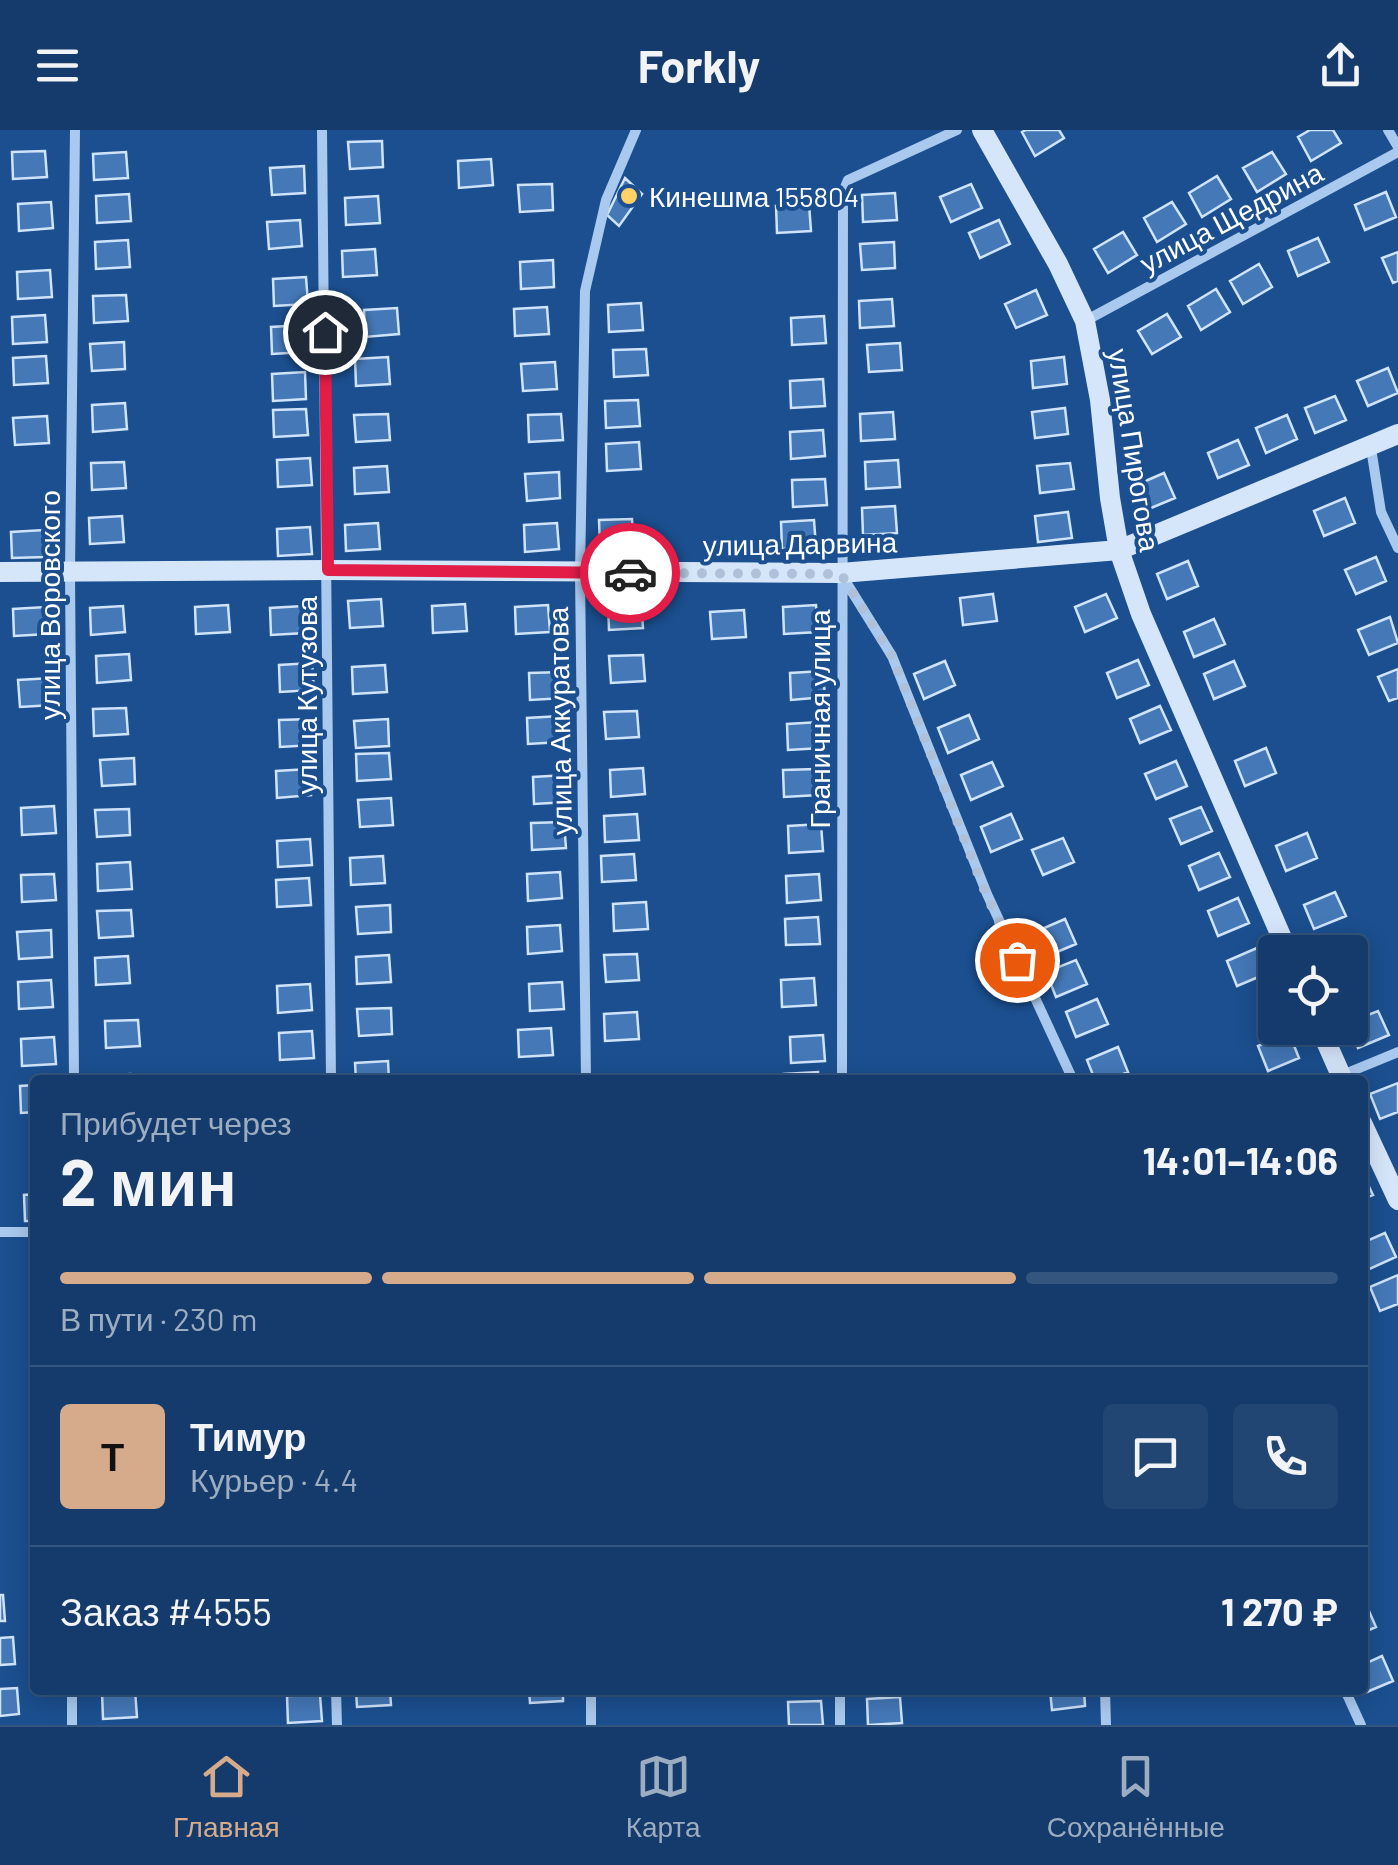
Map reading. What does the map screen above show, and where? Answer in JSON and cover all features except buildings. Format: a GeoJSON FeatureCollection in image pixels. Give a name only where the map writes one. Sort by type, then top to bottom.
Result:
{"type":"FeatureCollection","features":[{"type":"Feature","properties":{"kind":"street","name":"улица Воровского"},"geometry":{"type":"LineString","coordinates":[[74,1075],[70,572],[76,130]]}},
{"type":"Feature","properties":{"kind":"street","name":"улица Кутузова"},"geometry":{"type":"LineString","coordinates":[[322,130],[331,1075]]}},
{"type":"Feature","properties":{"kind":"street","name":"улица Аккуратова"},"geometry":{"type":"LineString","coordinates":[[586,1075],[580,573],[584,291],[606,200],[636,130]]}},
{"type":"Feature","properties":{"kind":"street","name":"Граничная улица"},"geometry":{"type":"LineString","coordinates":[[842,1075],[844,185],[958,130]]}},
{"type":"Feature","properties":{"kind":"street","name":"улица Пирогова"},"geometry":{"type":"LineString","coordinates":[[982,130],[1058,264],[1085,321],[1120,550],[1142,614],[1281,935]]}},
{"type":"Feature","properties":{"kind":"street"},"geometry":{"type":"LineString","coordinates":[[1388,130],[1398,150]]}},
{"type":"Feature","properties":{"kind":"street","name":"улица Щедрина"},"geometry":{"type":"LineString","coordinates":[[1085,321],[1398,150]]}},
{"type":"Feature","properties":{"kind":"street","name":"улица Дарвина"},"geometry":{"type":"LineString","coordinates":[[0,572],[841,574],[1120,550],[1398,434]]}},
{"type":"Feature","properties":{"kind":"street"},"geometry":{"type":"LineString","coordinates":[[1371,448],[1381,512],[1398,548]]}},
{"type":"Feature","properties":{"kind":"street"},"geometry":{"type":"LineString","coordinates":[[841,574],[892,656],[986,894],[1070,1075]]}},
{"type":"Feature","properties":{"kind":"street"},"geometry":{"type":"LineString","coordinates":[[1326,1045],[1337,1075]]}},
{"type":"Feature","properties":{"kind":"street"},"geometry":{"type":"LineString","coordinates":[[1345,1075],[1398,1052]]}},
{"type":"Feature","properties":{"kind":"street"},"geometry":{"type":"LineString","coordinates":[[1368,1135],[1398,1200]]}},
{"type":"Feature","properties":{"kind":"street"},"geometry":{"type":"LineString","coordinates":[[0,1232],[30,1232]]}},
{"type":"Feature","properties":{"kind":"street"},"geometry":{"type":"LineString","coordinates":[[72,1695],[72,1725]]}},
{"type":"Feature","properties":{"kind":"street"},"geometry":{"type":"LineString","coordinates":[[336,1695],[337,1725]]}},
{"type":"Feature","properties":{"kind":"street"},"geometry":{"type":"LineString","coordinates":[[591,1695],[591,1725]]}},
{"type":"Feature","properties":{"kind":"street"},"geometry":{"type":"LineString","coordinates":[[840,1695],[840,1725]]}},
{"type":"Feature","properties":{"kind":"street"},"geometry":{"type":"LineString","coordinates":[[1105,1695],[1106,1725]]}},
{"type":"Feature","properties":{"kind":"street"},"geometry":{"type":"LineString","coordinates":[[1347,1695],[1360,1725]]}},
{"type":"Feature","properties":{"kind":"way so far"},"geometry":{"type":"LineString","coordinates":[[630,573],[841,574],[892,656],[986,894],[1017,960]]}},
{"type":"Feature","properties":{"kind":"place","name":"Кинешма 155804"},"geometry":{"type":"Point","coordinates":[629,196]}},
{"type":"Feature","properties":{"kind":"route"},"geometry":{"type":"LineString","coordinates":[[325,332],[328,570],[630,573]]}}]}
